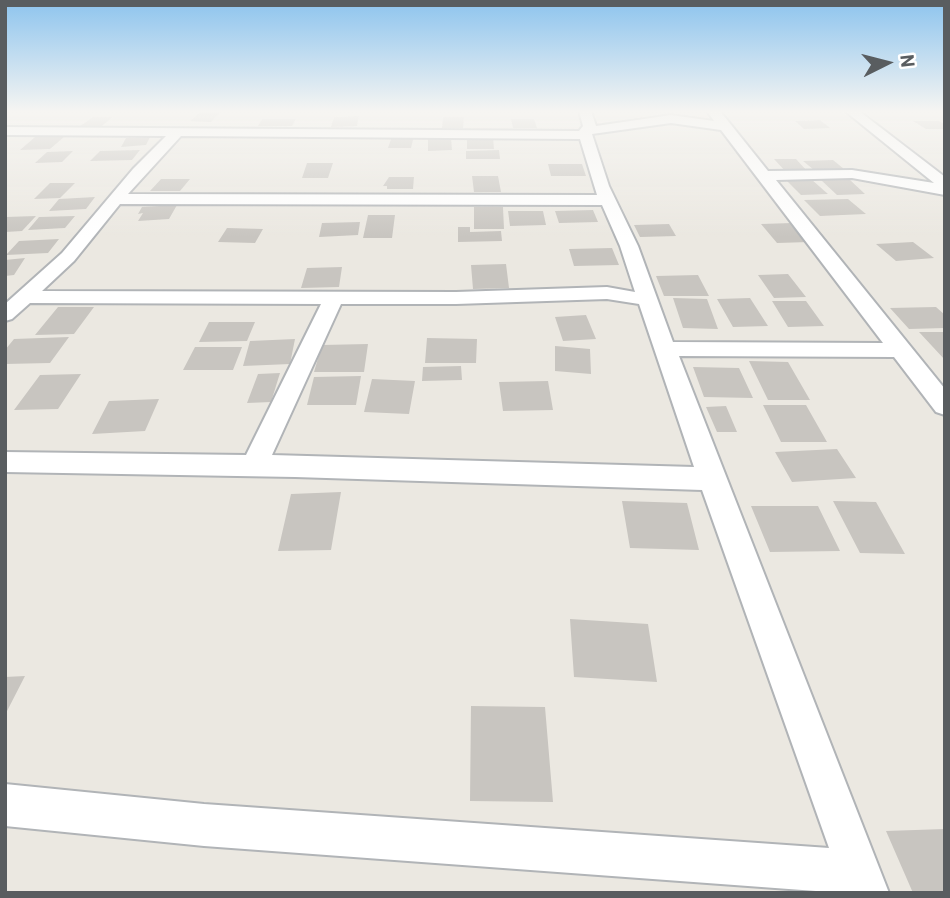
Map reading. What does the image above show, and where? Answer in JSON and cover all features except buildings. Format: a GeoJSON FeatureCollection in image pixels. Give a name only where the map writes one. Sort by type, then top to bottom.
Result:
{"type":"FeatureCollection","features":[{"type":"Feature","properties":{"kind":"street"},"geometry":{"type":"LineString","coordinates":[[5,315],[68,257],[157,153]]}},
{"type":"Feature","properties":{"kind":"street"},"geometry":{"type":"LineString","coordinates":[[5,805],[864,882],[712,479],[629,246],[607,200],[594,153]]}},
{"type":"Feature","properties":{"kind":"street"},"geometry":{"type":"LineString","coordinates":[[747,153],[945,406]]}},
{"type":"Feature","properties":{"kind":"street"},"geometry":{"type":"LineString","coordinates":[[902,153],[945,188]]}},
{"type":"Feature","properties":{"kind":"street"},"geometry":{"type":"LineString","coordinates":[[765,176],[852,174],[945,188]]}},
{"type":"Feature","properties":{"kind":"street"},"geometry":{"type":"LineString","coordinates":[[117,200],[607,200]]}},
{"type":"Feature","properties":{"kind":"street"},"geometry":{"type":"LineString","coordinates":[[24,297],[334,298],[607,293],[648,300]]}},
{"type":"Feature","properties":{"kind":"street"},"geometry":{"type":"LineString","coordinates":[[254,465],[301,362],[334,298]]}},
{"type":"Feature","properties":{"kind":"street"},"geometry":{"type":"LineString","coordinates":[[665,349],[899,350]]}},
{"type":"Feature","properties":{"kind":"street"},"geometry":{"type":"LineString","coordinates":[[5,462],[254,465],[712,479]]}}]}
